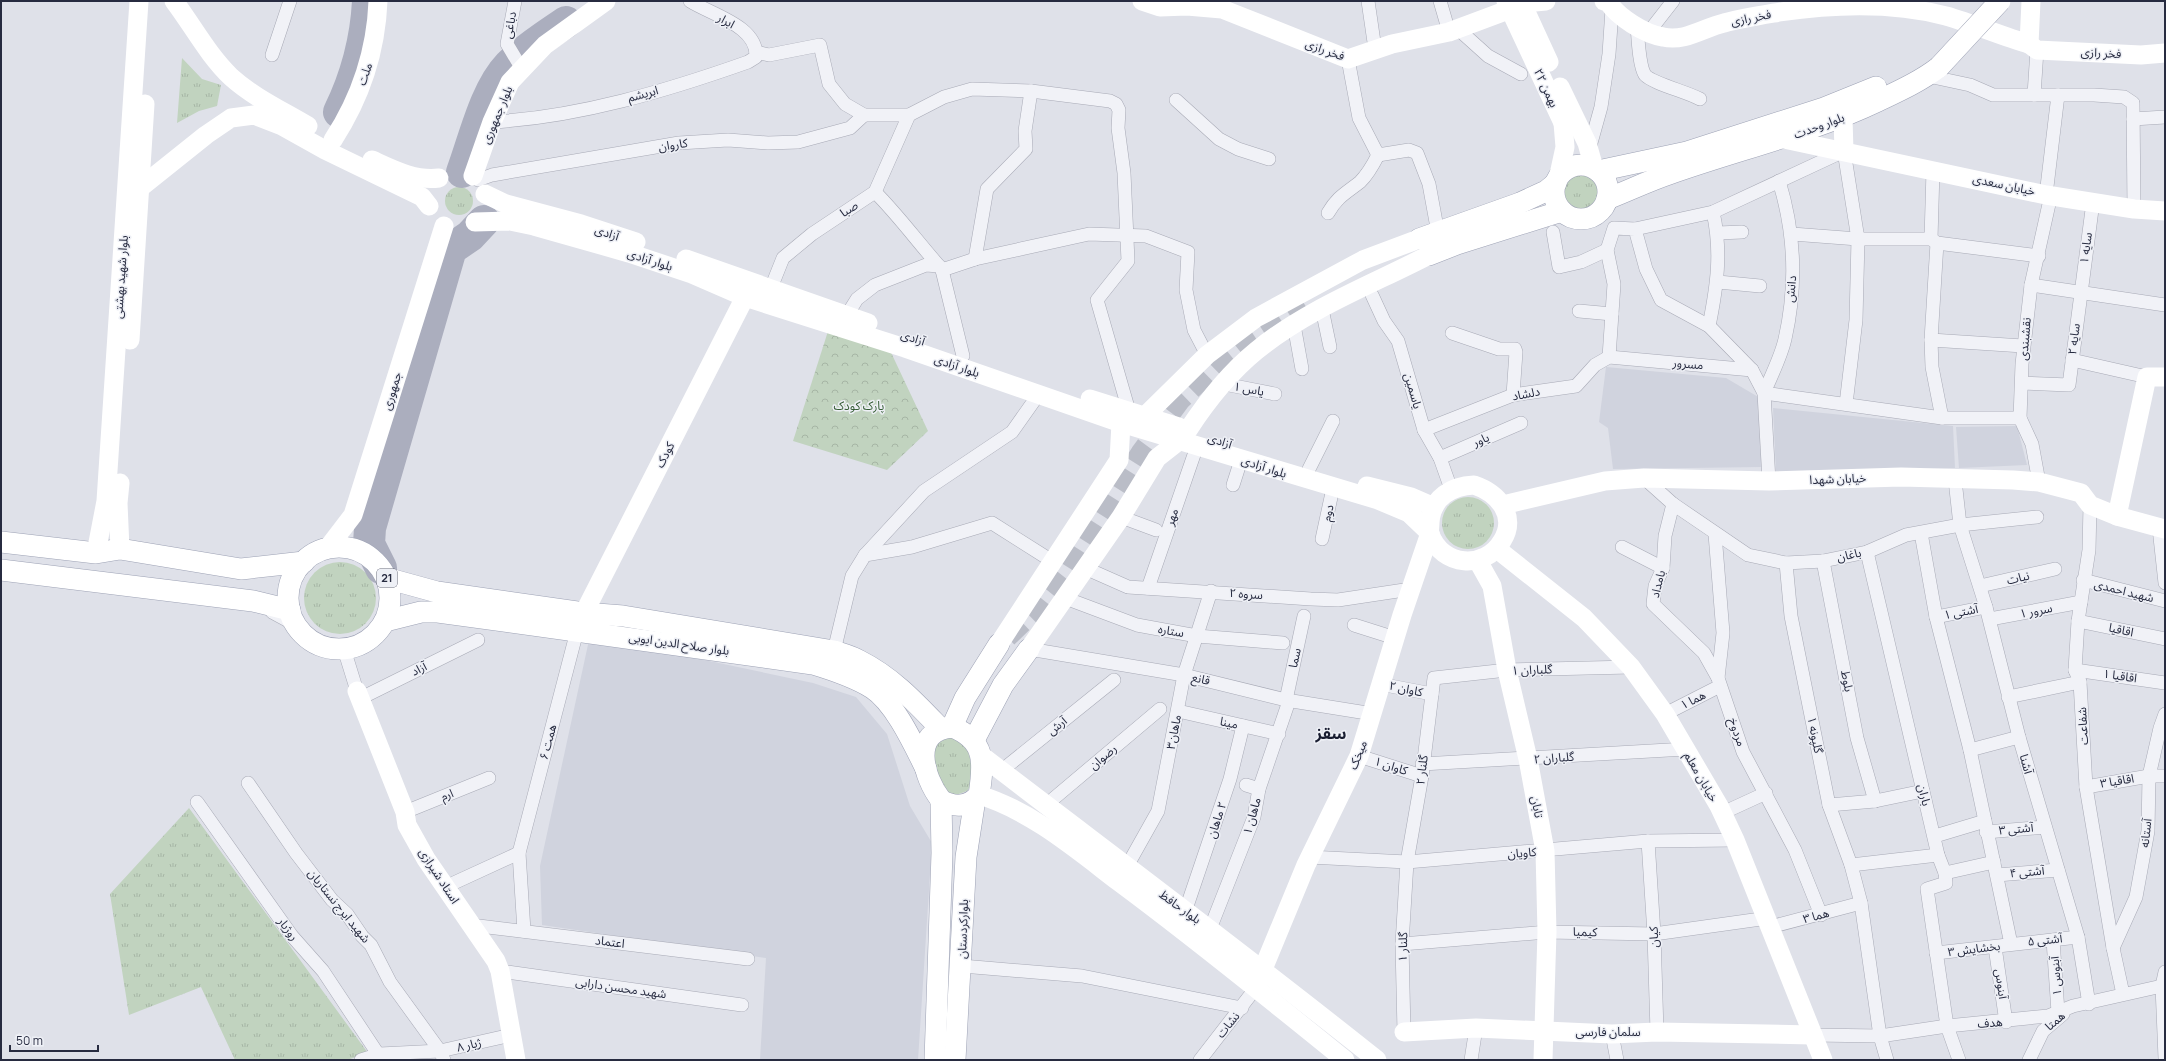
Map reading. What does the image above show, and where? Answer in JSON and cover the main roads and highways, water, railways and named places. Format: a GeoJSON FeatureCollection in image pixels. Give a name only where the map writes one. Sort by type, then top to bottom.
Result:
{"type":"FeatureCollection","features":[{"type":"Feature","properties":{"kind":"main road","name":"بلوار شهید بهشتی"},"geometry":{"type":"LineString","coordinates":[[120,549],[118,503],[134,187],[139,1]]}},
{"type":"Feature","properties":{"kind":"main road","name":"بلوار شهید بهشتی"},"geometry":{"type":"LineString","coordinates":[[96,553],[106,501],[151,1]]}},
{"type":"Feature","properties":{"kind":"main road"},"geometry":{"type":"LineString","coordinates":[[134,187],[231,118],[254,115],[282,126],[325,150],[422,197],[429,206],[432,214],[444,226],[463,228],[475,222],[484,211],[479,183],[462,172],[454,172],[439,178],[425,179],[406,174],[333,140],[262,99],[231,77],[212,56],[174,1]]}},
{"type":"Feature","properties":{"kind":"main road","name":"ملت"},"geometry":{"type":"LineString","coordinates":[[333,140],[347,119],[358,96],[371,58],[377,26],[378,1]]}},
{"type":"Feature","properties":{"kind":"main road","name":"بلوار جمهوری"},"geometry":{"type":"LineString","coordinates":[[479,183],[492,122],[510,82],[545,45],[606,1]]}},
{"type":"Feature","properties":{"kind":"main road","name":"فخر رازی"},"geometry":{"type":"LineString","coordinates":[[1142,1],[1160,7],[1221,5],[1348,59],[1375,49],[1454,30],[1523,3]]}},
{"type":"Feature","properties":{"kind":"main road"},"geometry":{"type":"LineString","coordinates":[[1912,10],[1930,1]]}},
{"type":"Feature","properties":{"kind":"main road","name":"بلوار وحدت"},"geometry":{"type":"LineString","coordinates":[[1594,163],[1687,152],[1824,108],[1866,92],[1911,70],[1933,66],[1980,1]]}},
{"type":"Feature","properties":{"kind":"main road","name":"بلوار وحدت"},"geometry":{"type":"LineString","coordinates":[[1607,199],[1668,174],[1784,139],[1843,118],[1933,66],[2000,1]]}},
{"type":"Feature","properties":{"kind":"main road"},"geometry":{"type":"LineString","coordinates":[[2031,1],[2033,47]]}},
{"type":"Feature","properties":{"kind":"main road","name":"۲۲ بهمن"},"geometry":{"type":"LineString","coordinates":[[1523,3],[1594,163]]}},
{"type":"Feature","properties":{"kind":"main road","name":"۲۲ بهمن"},"geometry":{"type":"LineString","coordinates":[[1523,3],[1563,123],[1565,147],[1557,181]]}},
{"type":"Feature","properties":{"kind":"main road","name":"فخر رازی"},"geometry":{"type":"LineString","coordinates":[[1608,3],[1643,29],[1663,38],[1684,38],[1723,23],[1828,4],[1890,6],[1946,16],[2033,47],[2141,55],[2165,53]]}},
{"type":"Feature","properties":{"kind":"main road"},"geometry":{"type":"LineString","coordinates":[[1843,118],[1844,151]]}},
{"type":"Feature","properties":{"kind":"main road","name":"خیابان سعدی"},"geometry":{"type":"LineString","coordinates":[[1784,139],[2049,195],[2134,209],[2165,211]]}},
{"type":"Feature","properties":{"kind":"main road"},"geometry":{"type":"LineString","coordinates":[[946,728],[963,732],[978,748],[983,768],[977,797],[965,805],[956,806],[941,800],[934,792],[926,769],[924,757],[925,745],[930,735],[946,728],[1052,561],[1119,460],[1132,417],[1207,355],[1256,318],[1363,260],[1429,242],[1520,203],[1546,191],[1557,181],[1563,172],[1574,166],[1586,166],[1594,163],[1606,181],[1607,199],[1599,212],[1584,219],[1576,218],[1562,211],[1556,201],[1557,181]]}},
{"type":"Feature","properties":{"kind":"main road"},"geometry":{"type":"LineString","coordinates":[[429,206],[432,188],[439,178]]}},
{"type":"Feature","properties":{"kind":"main road","name":"آزادی"},"geometry":{"type":"LineString","coordinates":[[479,183],[506,204],[581,224],[771,288],[1132,417],[1189,439],[1217,441],[1309,469],[1411,497],[1434,507]]}},
{"type":"Feature","properties":{"kind":"main road"},"geometry":{"type":"LineString","coordinates":[[978,748],[1003,685],[1121,517],[1157,458],[1189,439],[1204,406],[1256,351],[1294,325],[1429,242],[1457,244],[1562,211]]}},
{"type":"Feature","properties":{"kind":"main road","name":"بلوار آزادی"},"geometry":{"type":"LineString","coordinates":[[475,222],[510,221],[534,226],[636,255],[692,274],[745,297],[905,348],[1036,393],[1132,417],[1241,460],[1378,500],[1409,514],[1430,533]]}},
{"type":"Feature","properties":{"kind":"main road","name":"جمهوری"},"geometry":{"type":"LineString","coordinates":[[327,549],[353,515],[444,226]]}},
{"type":"Feature","properties":{"kind":"main road","name":"کودک"},"geometry":{"type":"LineString","coordinates":[[581,622],[745,297]]}},
{"type":"Feature","properties":{"kind":"main road"},"geometry":{"type":"LineString","coordinates":[[2117,516],[2156,377]]}},
{"type":"Feature","properties":{"kind":"main road","name":"خیابان شهدا"},"geometry":{"type":"LineString","coordinates":[[1502,505],[1605,481],[1644,478],[1769,481],[1901,477],[2039,482],[2082,493],[2090,505],[2117,516],[2162,528]]}},
{"type":"Feature","properties":{"kind":"main road"},"geometry":{"type":"LineString","coordinates":[[1474,485],[1486,489],[1496,496],[1502,505],[1506,516],[1507,528],[1504,540],[1497,550],[1478,561],[1466,562],[1455,560],[1445,554],[1437,546],[1430,533],[1431,516],[1434,507],[1441,497],[1451,489],[1474,485]]}},
{"type":"Feature","properties":{"kind":"main road","name":"میخک"},"geometry":{"type":"LineString","coordinates":[[1263,969],[1309,857],[1359,756],[1380,684],[1430,533]]}},
{"type":"Feature","properties":{"kind":"main road"},"geometry":{"type":"LineString","coordinates":[[1,542],[96,553],[120,549],[241,569],[304,562]]}},
{"type":"Feature","properties":{"kind":"main road","name":"21"},"geometry":{"type":"LineString","coordinates":[[342,547],[357,550],[370,557],[380,568],[386,578],[390,592],[390,607],[385,621],[375,634],[366,641],[344,649],[322,646],[303,634],[293,618],[288,600],[292,579],[304,562],[315,554],[327,549],[342,547]]}},
{"type":"Feature","properties":{"kind":"main road","name":"خیابان معلم"},"geometry":{"type":"LineString","coordinates":[[1497,550],[1584,618],[1631,667],[1665,714],[1718,806],[1735,840],[1823,1060]]}},
{"type":"Feature","properties":{"kind":"main road","name":"تابان"},"geometry":{"type":"LineString","coordinates":[[1478,561],[1492,586],[1507,670],[1528,759],[1545,851],[1547,932],[1543,1060]]}},
{"type":"Feature","properties":{"kind":"main road"},"geometry":{"type":"LineString","coordinates":[[1,570],[253,601],[293,618]]}},
{"type":"Feature","properties":{"kind":"main road","name":"بلوار صلاح الدین ایوبی"},"geometry":{"type":"LineString","coordinates":[[386,578],[437,592],[581,622],[813,664],[840,673],[873,689],[898,716],[926,769]]}},
{"type":"Feature","properties":{"kind":"main road","name":"بلوار صلاح الدین ایوبی"},"geometry":{"type":"LineString","coordinates":[[385,621],[421,612],[581,622],[623,616],[834,651],[860,660],[890,680],[946,728]]}},
{"type":"Feature","properties":{"kind":"main road","name":"استاد شیرازی"},"geometry":{"type":"LineString","coordinates":[[358,695],[405,812],[408,824],[426,859],[496,961],[500,970],[516,1060]]}},
{"type":"Feature","properties":{"kind":"main road","name":"بلوار حافظ"},"geometry":{"type":"LineString","coordinates":[[978,748],[1001,771],[1126,868],[1263,969],[1377,1060]]}},
{"type":"Feature","properties":{"kind":"main road","name":"بلوار حافظ"},"geometry":{"type":"LineString","coordinates":[[977,797],[1000,801],[1060,837],[1160,912],[1345,1060]]}},
{"type":"Feature","properties":{"kind":"main road","name":"بلوارکردستان"},"geometry":{"type":"LineString","coordinates":[[955,1060],[962,966],[968,843],[977,797]]}},
{"type":"Feature","properties":{"kind":"main road","name":"بلوارکردستان"},"geometry":{"type":"LineString","coordinates":[[935,1060],[942,838],[941,800]]}},
{"type":"Feature","properties":{"kind":"main road"},"geometry":{"type":"LineString","coordinates":[[942,838],[959,834],[964,837],[968,843]]}},
{"type":"Feature","properties":{"kind":"main road","name":"سلمان فارسی"},"geometry":{"type":"LineString","coordinates":[[1404,1032],[1476,1028],[1612,1034],[1657,1032],[1813,1035]]}},
{"type":"Feature","properties":{"kind":"tunnel"},"geometry":{"type":"LineString","coordinates":[[1007,637],[1039,606],[1067,571],[1141,453],[1180,400],[1222,359],[1248,338],[1303,302]]}},
{"type":"Feature","properties":{"kind":"district","name":"سقز"},"geometry":{"type":"Point","coordinates":[1331,733]}},
{"type":"Feature","properties":{"kind":"park label","name":"پارک کودک"},"geometry":{"type":"Point","coordinates":[859,406]}}]}
